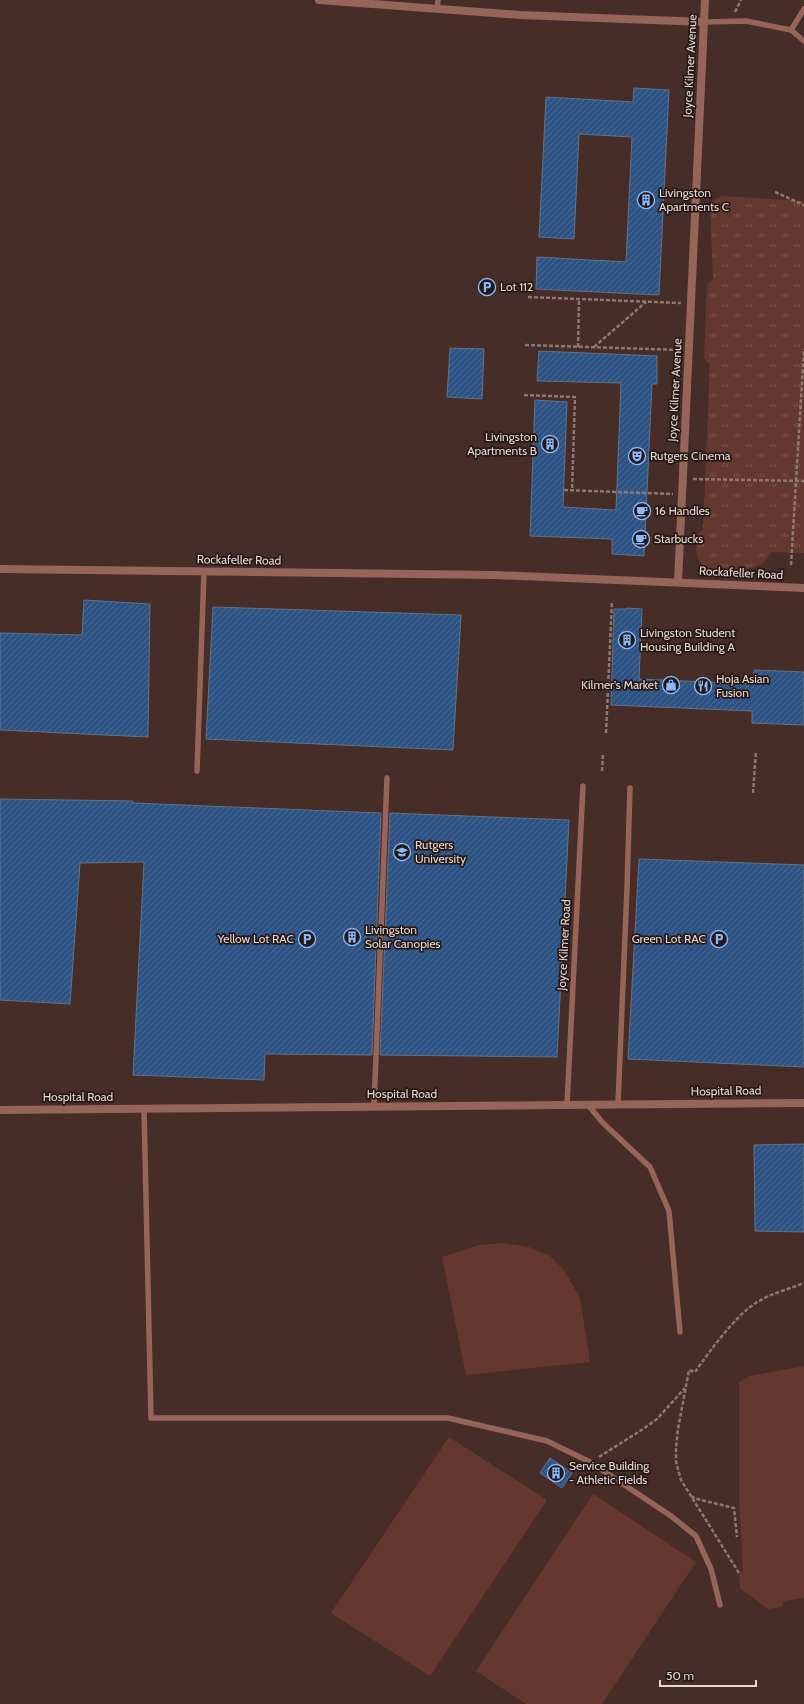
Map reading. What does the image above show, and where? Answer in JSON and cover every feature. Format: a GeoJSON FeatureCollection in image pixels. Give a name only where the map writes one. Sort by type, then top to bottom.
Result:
{"type":"FeatureCollection","features":[{"type":"Feature","properties":{"kind":"street"},"geometry":{"type":"LineString","coordinates":[[319,0],[520,15],[704,22]]}},
{"type":"Feature","properties":{"kind":"street","name":"Joyce Kilmer Avenue"},"geometry":{"type":"LineString","coordinates":[[678,582],[705,0]]}},
{"type":"Feature","properties":{"kind":"street","name":"Rockafeller Road"},"geometry":{"type":"LineString","coordinates":[[0,570],[478,574],[804,588]]}},
{"type":"Feature","properties":{"kind":"street","name":"Hospital Road"},"geometry":{"type":"LineString","coordinates":[[0,1110],[804,1103]]}},
{"type":"Feature","properties":{"kind":"lane"},"geometry":{"type":"LineString","coordinates":[[437,9],[438,0]]}},
{"type":"Feature","properties":{"kind":"lane"},"geometry":{"type":"LineString","coordinates":[[791,30],[804,9]]}},
{"type":"Feature","properties":{"kind":"lane"},"geometry":{"type":"LineString","coordinates":[[704,22],[746,21],[791,30],[804,41]]}},
{"type":"Feature","properties":{"kind":"lane"},"geometry":{"type":"LineString","coordinates":[[197,771],[204,572]]}},
{"type":"Feature","properties":{"kind":"lane"},"geometry":{"type":"LineString","coordinates":[[374,1107],[387,778]]}},
{"type":"Feature","properties":{"kind":"lane","name":"Joyce Kilmer Road"},"geometry":{"type":"LineString","coordinates":[[567,1105],[583,786]]}},
{"type":"Feature","properties":{"kind":"lane"},"geometry":{"type":"LineString","coordinates":[[618,1104],[630,788]]}},
{"type":"Feature","properties":{"kind":"lane"},"geometry":{"type":"LineString","coordinates":[[588,1105],[603,1123],[650,1167],[668,1211],[680,1332]]}},
{"type":"Feature","properties":{"kind":"lane"},"geometry":{"type":"LineString","coordinates":[[144,1109],[151,1418],[448,1418],[548,1441],[590,1462],[671,1516],[696,1536],[711,1569],[720,1605]]}},
{"type":"Feature","properties":{"kind":"path"},"geometry":{"type":"LineString","coordinates":[[730,21],[741,0]]}},
{"type":"Feature","properties":{"kind":"path"},"geometry":{"type":"LineString","coordinates":[[775,192],[804,205]]}},
{"type":"Feature","properties":{"kind":"path"},"geometry":{"type":"LineString","coordinates":[[528,297],[691,303]]}},
{"type":"Feature","properties":{"kind":"path"},"geometry":{"type":"LineString","coordinates":[[578,347],[579,299]]}},
{"type":"Feature","properties":{"kind":"path"},"geometry":{"type":"LineString","coordinates":[[594,347],[647,301]]}},
{"type":"Feature","properties":{"kind":"path"},"geometry":{"type":"LineString","coordinates":[[525,346],[688,351]]}},
{"type":"Feature","properties":{"kind":"path"},"geometry":{"type":"LineString","coordinates":[[791,565],[804,349]]}},
{"type":"Feature","properties":{"kind":"path"},"geometry":{"type":"LineString","coordinates":[[524,395],[575,397],[572,490]]}},
{"type":"Feature","properties":{"kind":"path"},"geometry":{"type":"LineString","coordinates":[[682,478],[804,481]]}},
{"type":"Feature","properties":{"kind":"path"},"geometry":{"type":"LineString","coordinates":[[564,490],[682,494]]}},
{"type":"Feature","properties":{"kind":"path"},"geometry":{"type":"LineString","coordinates":[[606,733],[612,601]]}},
{"type":"Feature","properties":{"kind":"path"},"geometry":{"type":"LineString","coordinates":[[753,793],[756,751]]}},
{"type":"Feature","properties":{"kind":"path"},"geometry":{"type":"LineString","coordinates":[[602,771],[603,753]]}},
{"type":"Feature","properties":{"kind":"path"},"geometry":{"type":"LineString","coordinates":[[738,1573],[681,1480],[676,1462],[678,1429],[689,1370],[696,1372],[713,1348],[748,1308],[759,1301],[804,1282]]}},
{"type":"Feature","properties":{"kind":"path"},"geometry":{"type":"LineString","coordinates":[[590,1462],[648,1426],[685,1388]]}},
{"type":"Feature","properties":{"kind":"path"},"geometry":{"type":"LineString","coordinates":[[690,1495],[697,1499],[734,1508],[737,1537]]}},
{"type":"Feature","properties":{"kind":"green space"},"geometry":{"type":"Polygon","coordinates":[[[722,196],[804,201],[804,553],[772,552],[762,564],[731,571],[706,567],[699,560],[696,547],[696,536],[703,530],[710,365],[704,358],[707,285],[713,279],[710,203],[722,196]]]}},
{"type":"Feature","properties":{"kind":"green space"},"geometry":{"type":"Polygon","coordinates":[[[504,1243],[529,1247],[550,1256],[564,1270],[580,1298],[590,1362],[466,1375],[442,1257],[479,1245],[504,1243]]]}},
{"type":"Feature","properties":{"kind":"green space"},"geometry":{"type":"Polygon","coordinates":[[[804,1366],[804,1598],[784,1601],[782,1607],[768,1609],[740,1588],[739,1573],[743,1571],[739,1498],[739,1382],[750,1376],[804,1366]]]}},
{"type":"Feature","properties":{"kind":"green space"},"geometry":{"type":"Polygon","coordinates":[[[449,1437],[547,1500],[430,1676],[331,1613],[449,1437]]]}},
{"type":"Feature","properties":{"kind":"green space"},"geometry":{"type":"Polygon","coordinates":[[[593,1494],[696,1562],[602,1704],[526,1704],[476,1671],[593,1494]]]}},
{"type":"Feature","properties":{"kind":"building","name":"Livingston Apartments C"},"geometry":{"type":"Polygon","coordinates":[[[634,88],[669,90],[659,295],[536,289],[537,257],[626,262],[632,137],[579,134],[574,239],[539,237],[546,97],[633,102],[634,88]]]}},
{"type":"Feature","properties":{"kind":"building"},"geometry":{"type":"Polygon","coordinates":[[[450,348],[484,349],[482,399],[447,397],[450,348]]]}},
{"type":"Feature","properties":{"kind":"building","name":"Livingston Apartments B"},"geometry":{"type":"Polygon","coordinates":[[[539,351],[657,356],[657,384],[652,384],[644,556],[612,554],[612,539],[530,536],[535,400],[567,402],[563,507],[616,510],[621,383],[537,381],[539,351]]]}},
{"type":"Feature","properties":{"kind":"building"},"geometry":{"type":"Polygon","coordinates":[[[84,600],[150,604],[148,737],[0,730],[0,633],[82,635],[84,600]]]}},
{"type":"Feature","properties":{"kind":"building"},"geometry":{"type":"Polygon","coordinates":[[[213,607],[461,615],[453,750],[206,739],[213,607]]]}},
{"type":"Feature","properties":{"kind":"building","name":"Livingston Student Housing Building A"},"geometry":{"type":"Polygon","coordinates":[[[614,609],[642,609],[639,679],[753,684],[754,670],[804,672],[804,725],[752,723],[752,711],[611,705],[614,609]]]}},
{"type":"Feature","properties":{"kind":"building"},"geometry":{"type":"Polygon","coordinates":[[[0,799],[133,801],[133,803],[381,813],[372,1055],[265,1054],[264,1080],[133,1075],[144,862],[80,863],[70,1004],[0,1000],[0,799]]]}},
{"type":"Feature","properties":{"kind":"building"},"geometry":{"type":"Polygon","coordinates":[[[390,813],[569,820],[557,1057],[380,1055],[390,813]]]}},
{"type":"Feature","properties":{"kind":"building","name":"Green Lot RAC"},"geometry":{"type":"Polygon","coordinates":[[[639,859],[804,865],[804,1067],[628,1059],[639,859]]]}},
{"type":"Feature","properties":{"kind":"building"},"geometry":{"type":"Polygon","coordinates":[[[804,1144],[804,1232],[755,1231],[754,1145],[804,1144]]]}},
{"type":"Feature","properties":{"kind":"building","name":"Service Building - Athletic Fields"},"geometry":{"type":"Polygon","coordinates":[[[550,1458],[572,1473],[562,1488],[540,1473],[550,1458]]]}},
{"type":"Feature","properties":{"kind":"place","name":"Livingston Apartments C"},"geometry":{"type":"Point","coordinates":[646,200]}},
{"type":"Feature","properties":{"kind":"place","name":"Lot 112"},"geometry":{"type":"Point","coordinates":[487,287]}},
{"type":"Feature","properties":{"kind":"place","name":"Livingston Apartments B"},"geometry":{"type":"Point","coordinates":[550,444]}},
{"type":"Feature","properties":{"kind":"place","name":"Rutgers Cinema"},"geometry":{"type":"Point","coordinates":[637,456]}},
{"type":"Feature","properties":{"kind":"place","name":"16 Handles"},"geometry":{"type":"Point","coordinates":[642,511]}},
{"type":"Feature","properties":{"kind":"place","name":"Starbucks"},"geometry":{"type":"Point","coordinates":[641,539]}},
{"type":"Feature","properties":{"kind":"place","name":"Livingston Student Housing Building A"},"geometry":{"type":"Point","coordinates":[627,640]}},
{"type":"Feature","properties":{"kind":"place","name":"Kilmer's Market"},"geometry":{"type":"Point","coordinates":[671,685]}},
{"type":"Feature","properties":{"kind":"place","name":"Hoja Asian Fusion"},"geometry":{"type":"Point","coordinates":[703,686]}},
{"type":"Feature","properties":{"kind":"place","name":"Rutgers University"},"geometry":{"type":"Point","coordinates":[402,852]}},
{"type":"Feature","properties":{"kind":"place","name":"Livingston Solar Canopies"},"geometry":{"type":"Point","coordinates":[352,937]}},
{"type":"Feature","properties":{"kind":"place","name":"Yellow Lot RAC"},"geometry":{"type":"Point","coordinates":[307,939]}},
{"type":"Feature","properties":{"kind":"place","name":"Green Lot RAC"},"geometry":{"type":"Point","coordinates":[719,939]}},
{"type":"Feature","properties":{"kind":"place","name":"Service Building - Athletic Fields"},"geometry":{"type":"Point","coordinates":[556,1473]}}]}
